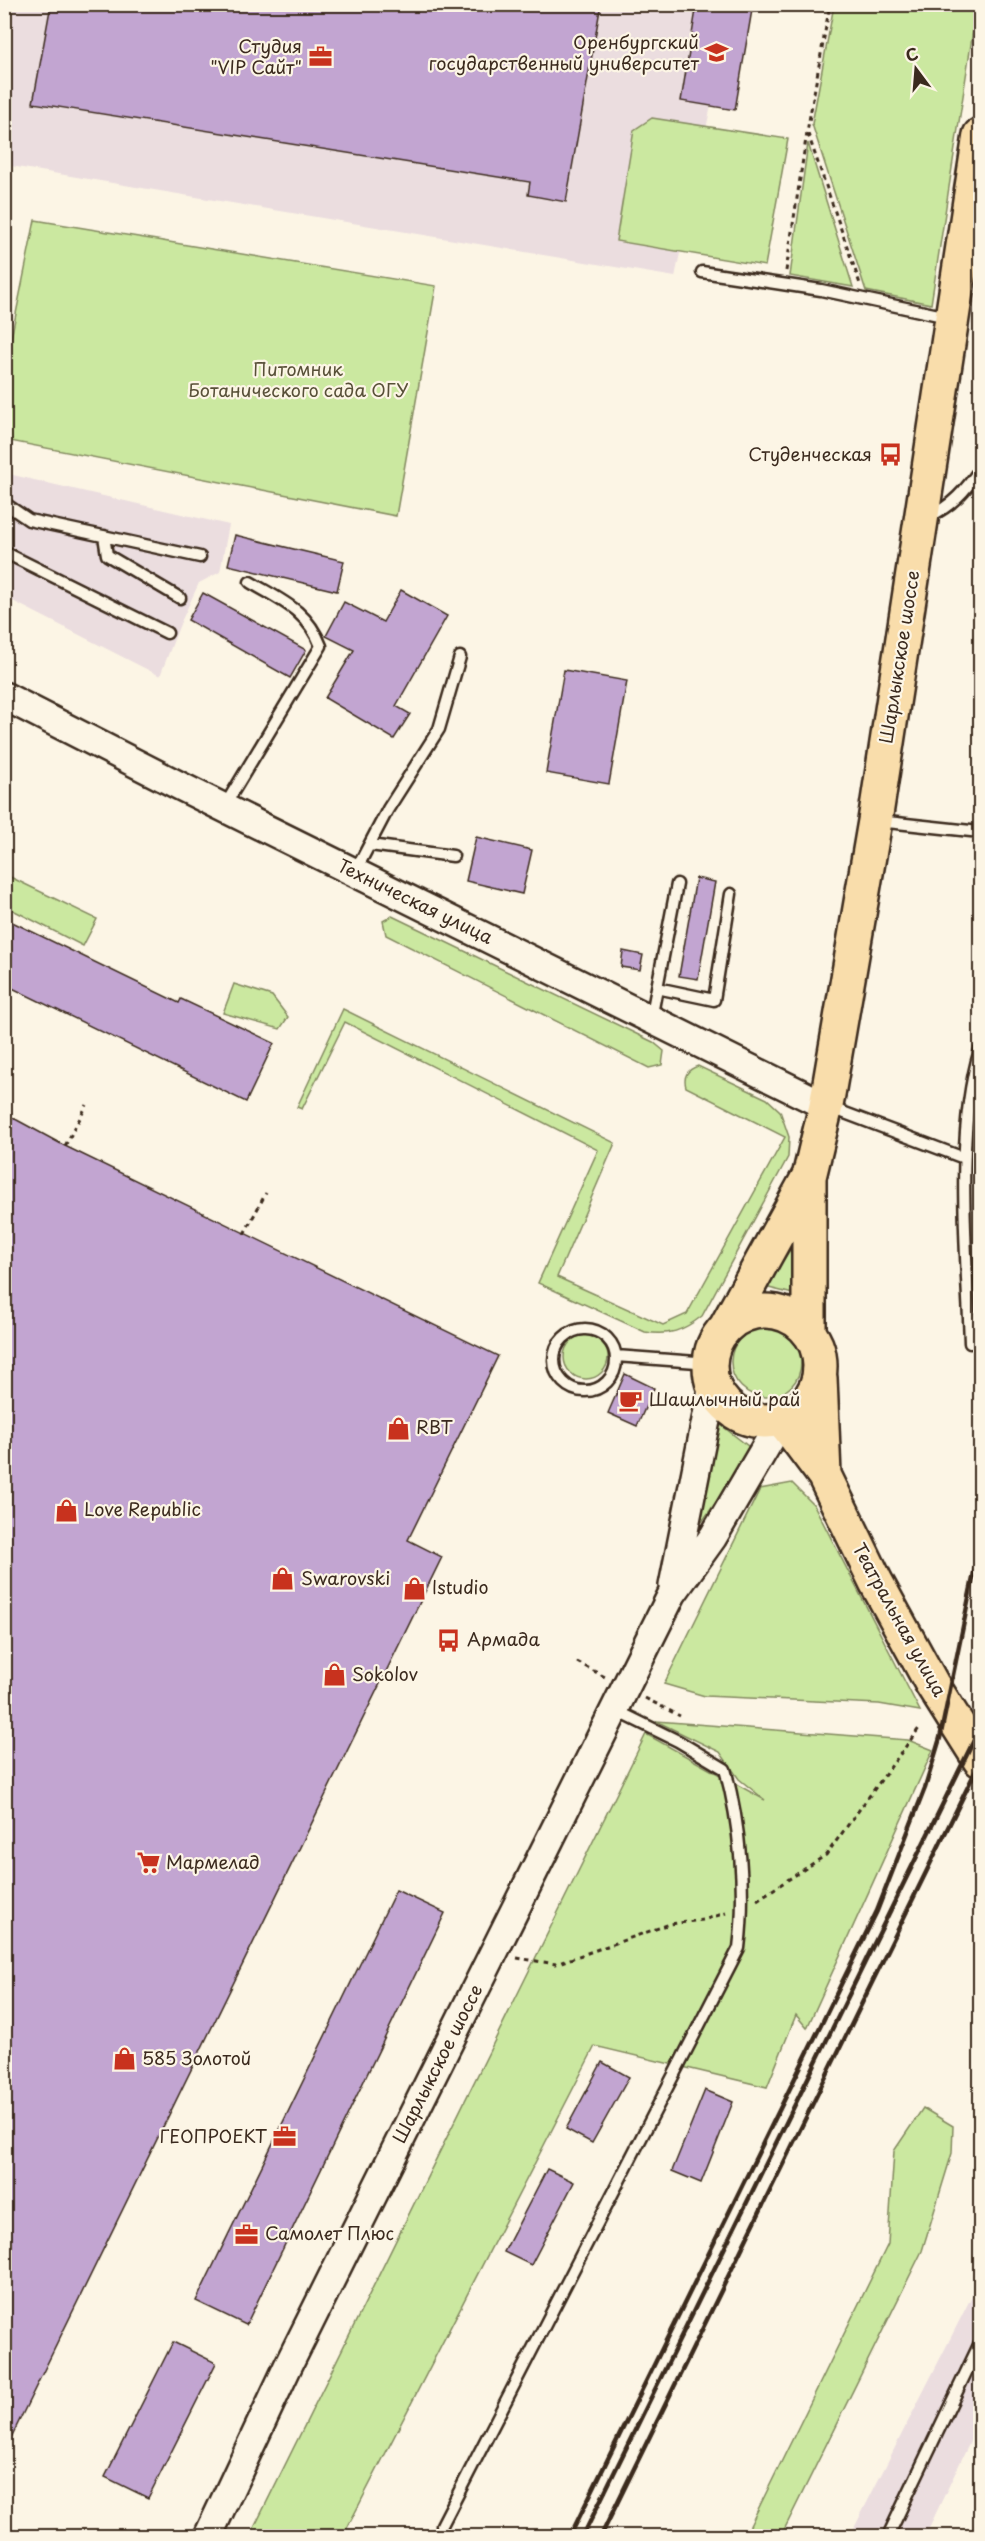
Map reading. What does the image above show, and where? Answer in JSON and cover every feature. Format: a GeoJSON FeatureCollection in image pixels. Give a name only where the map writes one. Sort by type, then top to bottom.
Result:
{"type":"FeatureCollection","features":[{"type":"Feature","properties":{"kind":"main road","name":"Шарлыкское шоссе"},"geometry":{"type":"LineString","coordinates":[[809,1331],[809,1177],[826,1106],[874,820],[981,135]]}},
{"type":"Feature","properties":{"kind":"main road","name":"Шарлыкское шоссе"},"geometry":{"type":"LineString","coordinates":[[726,1327],[809,1177]]}},
{"type":"Feature","properties":{"kind":"main road"},"geometry":{"type":"LineString","coordinates":[[773,1311],[793,1318],[809,1331],[820,1353],[820,1378],[806,1404],[782,1419],[754,1420],[741,1416],[719,1398],[711,1374],[715,1343],[726,1327],[743,1315],[773,1311]]}},
{"type":"Feature","properties":{"kind":"main road","name":"Театральная улица"},"geometry":{"type":"LineString","coordinates":[[820,1378],[824,1475]]}},
{"type":"Feature","properties":{"kind":"main road","name":"Театральная улица"},"geometry":{"type":"LineString","coordinates":[[782,1419],[824,1475],[876,1582],[932,1684],[981,1760]]}},
{"type":"Feature","properties":{"kind":"street","name":"Техническая улица"},"geometry":{"type":"LineString","coordinates":[[4,696],[224,808],[826,1106]]}},
{"type":"Feature","properties":{"kind":"street","name":"Шарлыкское шоссе"},"geometry":{"type":"LineString","coordinates":[[672,1594],[711,1374]]}},
{"type":"Feature","properties":{"kind":"street","name":"Шарлыкское шоссе"},"geometry":{"type":"LineString","coordinates":[[208,2536],[288,2366],[672,1594],[713,1537],[782,1419]]}},
{"type":"Feature","properties":{"kind":"lane"},"geometry":{"type":"LineString","coordinates":[[702,272],[866,299],[951,317]]}},
{"type":"Feature","properties":{"kind":"lane"},"geometry":{"type":"LineString","coordinates":[[920,522],[947,508],[966,491],[981,469]]}},
{"type":"Feature","properties":{"kind":"lane"},"geometry":{"type":"LineString","coordinates":[[4,503],[29,520],[200,557]]}},
{"type":"Feature","properties":{"kind":"lane"},"geometry":{"type":"LineString","coordinates":[[104,536],[107,555],[180,598]]}},
{"type":"Feature","properties":{"kind":"lane"},"geometry":{"type":"LineString","coordinates":[[4,552],[167,633]]}},
{"type":"Feature","properties":{"kind":"lane"},"geometry":{"type":"LineString","coordinates":[[224,808],[321,646],[314,628],[299,611],[250,582]]}},
{"type":"Feature","properties":{"kind":"lane"},"geometry":{"type":"LineString","coordinates":[[355,872],[388,809],[439,729],[460,657]]}},
{"type":"Feature","properties":{"kind":"lane"},"geometry":{"type":"LineString","coordinates":[[874,820],[981,832]]}},
{"type":"Feature","properties":{"kind":"lane"},"geometry":{"type":"LineString","coordinates":[[370,845],[453,856]]}},
{"type":"Feature","properties":{"kind":"lane"},"geometry":{"type":"LineString","coordinates":[[651,1019],[677,884]]}},
{"type":"Feature","properties":{"kind":"lane"},"geometry":{"type":"LineString","coordinates":[[657,988],[714,1000],[731,894]]}},
{"type":"Feature","properties":{"kind":"lane"},"geometry":{"type":"LineString","coordinates":[[970,1343],[964,1158],[976,1066],[981,1050]]}},
{"type":"Feature","properties":{"kind":"lane"},"geometry":{"type":"LineString","coordinates":[[826,1106],[964,1158]]}},
{"type":"Feature","properties":{"kind":"lane"},"geometry":{"type":"LineString","coordinates":[[587,1329],[607,1337],[616,1356],[615,1372],[605,1385],[585,1392],[568,1387],[557,1375],[553,1358],[559,1342],[571,1332],[587,1329]]}},
{"type":"Feature","properties":{"kind":"lane"},"geometry":{"type":"LineString","coordinates":[[616,1356],[711,1374]]}},
{"type":"Feature","properties":{"kind":"lane"},"geometry":{"type":"LineString","coordinates":[[442,2525],[740,1948],[742,1922],[736,1809],[725,1769],[678,1741],[615,1709]]}},
{"type":"Feature","properties":{"kind":"lane"},"geometry":{"type":"LineString","coordinates":[[888,2536],[981,2343]]}},
{"type":"Feature","properties":{"kind":"path"},"geometry":{"type":"LineString","coordinates":[[784,285],[807,132],[830,4]]}},
{"type":"Feature","properties":{"kind":"path"},"geometry":{"type":"LineString","coordinates":[[807,132],[866,299]]}},
{"type":"Feature","properties":{"kind":"path"},"geometry":{"type":"LineString","coordinates":[[66,1146],[87,1105]]}},
{"type":"Feature","properties":{"kind":"path"},"geometry":{"type":"LineString","coordinates":[[244,1234],[266,1193]]}},
{"type":"Feature","properties":{"kind":"path"},"geometry":{"type":"LineString","coordinates":[[652,1701],[680,1716]]}},
{"type":"Feature","properties":{"kind":"shaded area"},"geometry":{"type":"Polygon","coordinates":[[[4,5],[732,5],[675,277],[5,165],[4,5]]]}},
{"type":"Feature","properties":{"kind":"shaded area"},"geometry":{"type":"Polygon","coordinates":[[[4,473],[229,525],[220,572],[199,583],[160,676],[5,597],[4,473]]]}},
{"type":"Feature","properties":{"kind":"shaded area"},"geometry":{"type":"Polygon","coordinates":[[[980,2280],[980,2421],[925,2536],[850,2536],[980,2280]]]}},
{"type":"Feature","properties":{"kind":"green space"},"geometry":{"type":"Polygon","coordinates":[[[834,5],[977,5],[931,304],[866,291],[812,124],[834,5]]]}},
{"type":"Feature","properties":{"kind":"green space"},"geometry":{"type":"Polygon","coordinates":[[[652,118],[788,139],[765,266],[616,241],[634,130],[652,118]]]}},
{"type":"Feature","properties":{"kind":"green space"},"geometry":{"type":"Polygon","coordinates":[[[808,143],[853,287],[790,276],[808,143]]]}},
{"type":"Feature","properties":{"kind":"green space","name":"Питомник Ботанического сада ОГУ"},"geometry":{"type":"Polygon","coordinates":[[[35,220],[436,286],[396,516],[5,440],[5,368],[35,220]]]}},
{"type":"Feature","properties":{"kind":"green space"},"geometry":{"type":"Polygon","coordinates":[[[4,874],[97,919],[83,946],[5,906],[4,874]]]}},
{"type":"Feature","properties":{"kind":"green space"},"geometry":{"type":"Polygon","coordinates":[[[392,916],[653,1042],[664,1051],[662,1065],[649,1068],[386,935],[383,921],[392,916]]]}},
{"type":"Feature","properties":{"kind":"green space"},"geometry":{"type":"Polygon","coordinates":[[[234,984],[272,996],[288,1017],[280,1029],[223,1013],[234,984]]]}},
{"type":"Feature","properties":{"kind":"green space"},"geometry":{"type":"Polygon","coordinates":[[[343,1009],[615,1143],[557,1277],[663,1325],[687,1314],[785,1137],[686,1087],[687,1074],[698,1066],[767,1099],[780,1111],[789,1137],[788,1157],[702,1316],[669,1333],[645,1332],[538,1283],[598,1150],[345,1022],[302,1109],[297,1107],[343,1009]]]}},
{"type":"Feature","properties":{"kind":"green space"},"geometry":{"type":"Polygon","coordinates":[[[796,1241],[793,1294],[765,1287],[796,1241]]]}},
{"type":"Feature","properties":{"kind":"green space"},"geometry":{"type":"Polygon","coordinates":[[[766,1327],[779,1330],[791,1337],[798,1349],[801,1362],[798,1375],[791,1387],[779,1394],[766,1397],[753,1394],[741,1387],[734,1375],[731,1362],[734,1349],[741,1337],[753,1330],[766,1327]]]}},
{"type":"Feature","properties":{"kind":"green space"},"geometry":{"type":"Polygon","coordinates":[[[586,1335],[601,1342],[608,1357],[601,1372],[586,1379],[571,1372],[564,1357],[571,1342],[586,1335]]]}},
{"type":"Feature","properties":{"kind":"green space"},"geometry":{"type":"Polygon","coordinates":[[[717,1422],[753,1450],[699,1526],[717,1422]]]}},
{"type":"Feature","properties":{"kind":"green space"},"geometry":{"type":"Polygon","coordinates":[[[792,1483],[814,1505],[920,1711],[879,1704],[705,1696],[664,1684],[760,1489],[792,1483]]]}},
{"type":"Feature","properties":{"kind":"green space"},"geometry":{"type":"Polygon","coordinates":[[[656,1721],[908,1740],[933,1750],[807,2028],[796,2015],[767,2087],[595,2046],[343,2536],[250,2536],[646,1734],[765,1800],[739,1779],[720,1752],[656,1721]]]}},
{"type":"Feature","properties":{"kind":"green space"},"geometry":{"type":"Polygon","coordinates":[[[923,2108],[953,2126],[952,2153],[922,2251],[781,2536],[745,2536],[888,2244],[894,2151],[923,2108]]]}},
{"type":"Feature","properties":{"kind":"building"},"geometry":{"type":"Polygon","coordinates":[[[51,4],[601,4],[566,202],[528,195],[530,182],[33,103],[51,4]]]}},
{"type":"Feature","properties":{"kind":"building","name":"Оренбургский государственный университет"},"geometry":{"type":"Polygon","coordinates":[[[697,4],[753,4],[735,110],[681,101],[697,4]]]}},
{"type":"Feature","properties":{"kind":"building"},"geometry":{"type":"Polygon","coordinates":[[[235,535],[344,561],[337,591],[228,565],[235,535]]]}},
{"type":"Feature","properties":{"kind":"building"},"geometry":{"type":"Polygon","coordinates":[[[401,590],[447,616],[396,706],[410,714],[394,739],[325,698],[354,650],[326,636],[344,602],[383,622],[401,590]]]}},
{"type":"Feature","properties":{"kind":"building"},"geometry":{"type":"Polygon","coordinates":[[[203,593],[306,650],[290,678],[188,620],[203,593]]]}},
{"type":"Feature","properties":{"kind":"building"},"geometry":{"type":"Polygon","coordinates":[[[564,670],[627,681],[609,784],[546,773],[564,670]]]}},
{"type":"Feature","properties":{"kind":"building"},"geometry":{"type":"Polygon","coordinates":[[[476,837],[532,850],[522,894],[466,881],[476,837]]]}},
{"type":"Feature","properties":{"kind":"building"},"geometry":{"type":"Polygon","coordinates":[[[696,878],[715,882],[698,979],[679,976],[696,878]]]}},
{"type":"Feature","properties":{"kind":"building"},"geometry":{"type":"Polygon","coordinates":[[[4,918],[179,1003],[181,999],[274,1043],[246,1102],[4,984],[4,918]]]}},
{"type":"Feature","properties":{"kind":"building"},"geometry":{"type":"Polygon","coordinates":[[[623,951],[643,955],[640,970],[621,967],[623,951]]]}},
{"type":"Feature","properties":{"kind":"building","name":"Мармелад"},"geometry":{"type":"Polygon","coordinates":[[[4,1113],[65,1146],[498,1356],[408,1540],[442,1557],[4,2452],[4,1113]]]}},
{"type":"Feature","properties":{"kind":"building","name":"Шашлычный рай"},"geometry":{"type":"Polygon","coordinates":[[[625,1374],[654,1388],[637,1426],[608,1413],[625,1374]]]}},
{"type":"Feature","properties":{"kind":"building"},"geometry":{"type":"Polygon","coordinates":[[[396,1890],[445,1913],[246,2325],[196,2301],[396,1890]]]}},
{"type":"Feature","properties":{"kind":"building"},"geometry":{"type":"Polygon","coordinates":[[[602,2062],[629,2077],[592,2143],[566,2129],[602,2062]]]}},
{"type":"Feature","properties":{"kind":"building"},"geometry":{"type":"Polygon","coordinates":[[[705,2090],[733,2102],[701,2183],[672,2171],[705,2090]]]}},
{"type":"Feature","properties":{"kind":"building"},"geometry":{"type":"Polygon","coordinates":[[[547,2169],[574,2182],[531,2265],[504,2252],[547,2169]]]}},
{"type":"Feature","properties":{"kind":"building"},"geometry":{"type":"Polygon","coordinates":[[[173,2342],[216,2363],[148,2498],[105,2477],[173,2342]]]}},
{"type":"Feature","properties":{"kind":"railway"},"geometry":{"type":"LineString","coordinates":[[570,2536],[877,1911],[925,1788],[940,1738],[980,1544]]}},
{"type":"Feature","properties":{"kind":"railway"},"geometry":{"type":"LineString","coordinates":[[583,2536],[980,1728]]}},
{"type":"Feature","properties":{"kind":"railway"},"geometry":{"type":"LineString","coordinates":[[601,2536],[980,1762]]}},
{"type":"Feature","properties":{"kind":"place","name":"Оренбургский государственный университет"},"geometry":{"type":"Point","coordinates":[717,53]}},
{"type":"Feature","properties":{"kind":"place","name":"Студия \"VIP Сайт\""},"geometry":{"type":"Point","coordinates":[320,57]}},
{"type":"Feature","properties":{"kind":"place","name":"Студенческая"},"geometry":{"type":"Point","coordinates":[890,455]}},
{"type":"Feature","properties":{"kind":"place","name":"Шашлычный рай"},"geometry":{"type":"Point","coordinates":[631,1400]}},
{"type":"Feature","properties":{"kind":"place","name":"RBT"},"geometry":{"type":"Point","coordinates":[398,1428]}},
{"type":"Feature","properties":{"kind":"place","name":"Love Republic"},"geometry":{"type":"Point","coordinates":[66,1510]}},
{"type":"Feature","properties":{"kind":"place","name":"Swarovski"},"geometry":{"type":"Point","coordinates":[283,1579]}},
{"type":"Feature","properties":{"kind":"place","name":"Istudio"},"geometry":{"type":"Point","coordinates":[414,1588]}},
{"type":"Feature","properties":{"kind":"place","name":"Армада"},"geometry":{"type":"Point","coordinates":[449,1640]}},
{"type":"Feature","properties":{"kind":"place","name":"Sokolov"},"geometry":{"type":"Point","coordinates":[334,1675]}},
{"type":"Feature","properties":{"kind":"place","name":"Мармелад"},"geometry":{"type":"Point","coordinates":[148,1863]}},
{"type":"Feature","properties":{"kind":"place","name":"585 Золотой"},"geometry":{"type":"Point","coordinates":[124,2059]}},
{"type":"Feature","properties":{"kind":"place","name":"ГЕОПРОЕКТ"},"geometry":{"type":"Point","coordinates":[285,2137]}},
{"type":"Feature","properties":{"kind":"place","name":"Самолет Плюс"},"geometry":{"type":"Point","coordinates":[247,2234]}}]}
